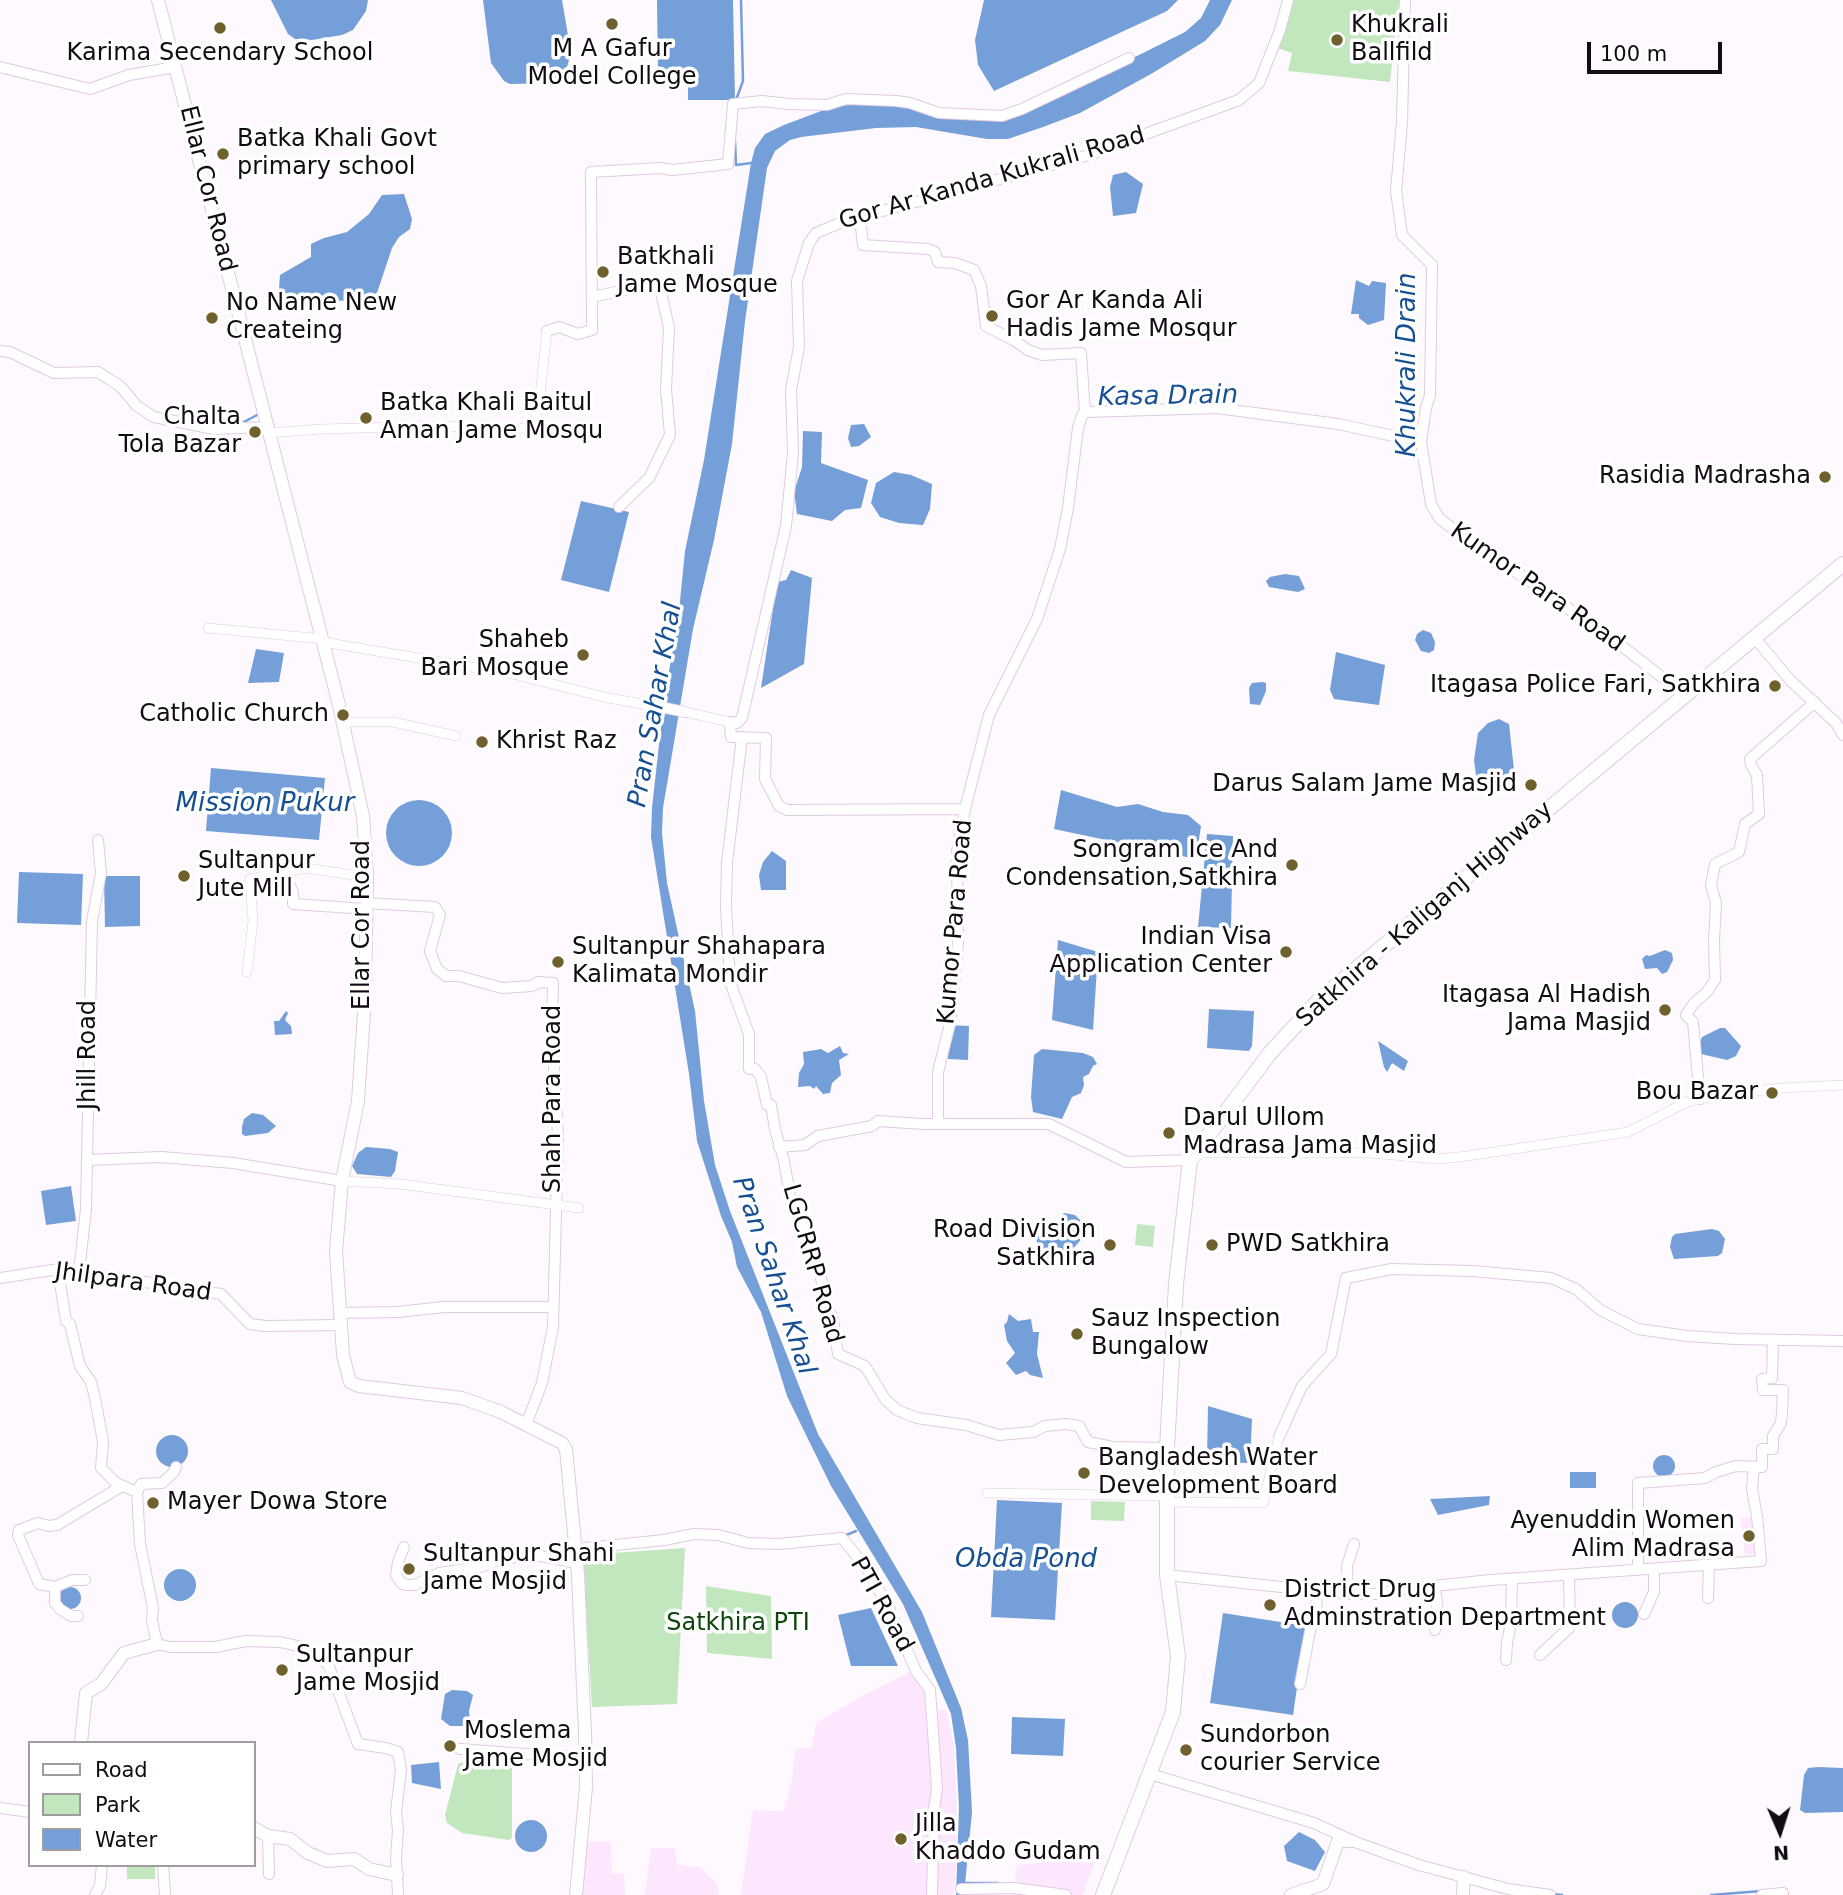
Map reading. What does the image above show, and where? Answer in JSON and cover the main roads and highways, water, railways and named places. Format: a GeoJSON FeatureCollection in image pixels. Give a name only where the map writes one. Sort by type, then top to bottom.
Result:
{"type":"FeatureCollection","features":[{"type":"Feature","properties":{"kind":"highway","name":"Satkhira - Kaliganj Highway"},"geometry":{"type":"LineString","coordinates":[[1103,1895],[1173,1712],[1178,1656],[1167,1576],[1165,1499],[1176,1284],[1190,1160],[1269,1053],[1320,999],[1843,564]]}},
{"type":"Feature","properties":{"kind":"main road","name":"Ellar Cor Road"},"geometry":{"type":"LineString","coordinates":[[158,0],[323,641],[363,816],[367,888],[365,998],[358,1101],[342,1181],[336,1251],[342,1355],[350,1382],[359,1386],[462,1398],[501,1412],[562,1443],[566,1450],[577,1563],[586,1756],[586,1787],[576,1895]]}},
{"type":"Feature","properties":{"kind":"main road"},"geometry":{"type":"LineString","coordinates":[[81,1741],[86,1693],[101,1684],[124,1653],[157,1644]]}},
{"type":"Feature","properties":{"kind":"main road"},"geometry":{"type":"LineString","coordinates":[[256,1829],[268,1836],[290,1839],[308,1853],[327,1861],[354,1859],[369,1869],[397,1875]]}},
{"type":"Feature","properties":{"kind":"main road"},"geometry":{"type":"LineString","coordinates":[[1292,1895],[1324,1884],[1338,1842],[1352,1841]]}},
{"type":"Feature","properties":{"kind":"main road"},"geometry":{"type":"LineString","coordinates":[[1463,1895],[1464,1877]]}},
{"type":"Feature","properties":{"kind":"water"},"geometry":{"type":"Polygon","coordinates":[[[271,0],[368,0],[366,11],[353,30],[342,35],[312,40],[295,39],[288,34],[271,0]]]}},
{"type":"Feature","properties":{"kind":"water"},"geometry":{"type":"Polygon","coordinates":[[[483,0],[562,0],[571,53],[567,67],[556,83],[510,84],[504,81],[491,63],[483,0]]]}},
{"type":"Feature","properties":{"kind":"water"},"geometry":{"type":"Polygon","coordinates":[[[657,0],[733,0],[735,100],[688,100],[688,73],[658,73],[657,0]]]}},
{"type":"Feature","properties":{"kind":"water"},"geometry":{"type":"Polygon","coordinates":[[[984,0],[1178,0],[1167,11],[994,91],[978,65],[975,40],[984,0]]]}},
{"type":"Feature","properties":{"kind":"water"},"geometry":{"type":"Polygon","coordinates":[[[1210,0],[1232,0],[1220,25],[1205,41],[1080,113],[1043,127],[1008,139],[987,139],[916,127],[876,128],[801,137],[790,140],[775,151],[767,168],[745,321],[732,444],[714,540],[693,629],[663,808],[662,833],[667,883],[695,1011],[704,1101],[715,1165],[730,1211],[818,1434],[922,1612],[961,1708],[968,1740],[972,1812],[964,1895],[956,1895],[959,1807],[951,1714],[903,1604],[831,1486],[787,1396],[761,1312],[737,1267],[732,1242],[697,1141],[689,1074],[651,837],[664,699],[678,621],[685,551],[704,460],[751,163],[755,148],[765,134],[829,108],[847,105],[897,105],[980,118],[1071,89],[1185,32],[1201,18],[1210,0]]]}},
{"type":"Feature","properties":{"kind":"water"},"geometry":{"type":"Polygon","coordinates":[[[1126,172],[1143,184],[1136,213],[1113,216],[1110,187],[1113,175],[1126,172]]]}},
{"type":"Feature","properties":{"kind":"water"},"geometry":{"type":"Polygon","coordinates":[[[404,194],[412,219],[410,229],[399,237],[392,248],[375,299],[316,302],[284,299],[279,289],[280,275],[311,257],[311,244],[347,232],[369,214],[382,195],[404,194]]]}},
{"type":"Feature","properties":{"kind":"water"},"geometry":{"type":"Polygon","coordinates":[[[1356,280],[1369,286],[1372,281],[1386,283],[1384,320],[1368,325],[1359,318],[1359,314],[1351,314],[1356,280]]]}},
{"type":"Feature","properties":{"kind":"water"},"geometry":{"type":"Polygon","coordinates":[[[864,424],[871,437],[859,446],[851,447],[848,438],[851,425],[864,424]]]}},
{"type":"Feature","properties":{"kind":"water"},"geometry":{"type":"Polygon","coordinates":[[[803,431],[822,432],[821,463],[868,480],[861,508],[845,510],[832,521],[797,514],[794,492],[802,467],[803,431]]]}},
{"type":"Feature","properties":{"kind":"water"},"geometry":{"type":"Polygon","coordinates":[[[894,472],[911,475],[932,484],[930,509],[923,525],[899,523],[880,517],[871,503],[876,483],[894,472]]]}},
{"type":"Feature","properties":{"kind":"water"},"geometry":{"type":"Polygon","coordinates":[[[581,501],[629,512],[609,592],[561,580],[581,501]]]}},
{"type":"Feature","properties":{"kind":"water"},"geometry":{"type":"Polygon","coordinates":[[[791,570],[812,578],[804,664],[761,688],[777,582],[786,580],[791,570]]]}},
{"type":"Feature","properties":{"kind":"water"},"geometry":{"type":"Polygon","coordinates":[[[1285,574],[1299,576],[1305,589],[1298,592],[1269,587],[1266,581],[1270,577],[1285,574]]]}},
{"type":"Feature","properties":{"kind":"water"},"geometry":{"type":"Polygon","coordinates":[[[1423,630],[1431,633],[1435,642],[1434,650],[1429,653],[1421,651],[1415,640],[1417,634],[1423,630]]]}},
{"type":"Feature","properties":{"kind":"water"},"geometry":{"type":"Polygon","coordinates":[[[256,649],[284,653],[279,682],[248,683],[256,649]]]}},
{"type":"Feature","properties":{"kind":"water"},"geometry":{"type":"Polygon","coordinates":[[[1336,652],[1385,665],[1379,705],[1334,699],[1330,690],[1336,652]]]}},
{"type":"Feature","properties":{"kind":"water"},"geometry":{"type":"Polygon","coordinates":[[[1252,683],[1266,683],[1266,691],[1260,705],[1250,704],[1249,688],[1252,683]]]}},
{"type":"Feature","properties":{"kind":"water"},"geometry":{"type":"Polygon","coordinates":[[[1499,719],[1509,724],[1515,779],[1477,783],[1474,760],[1478,733],[1488,723],[1499,719]]]}},
{"type":"Feature","properties":{"kind":"water","name":"Mission Pukur"},"geometry":{"type":"Polygon","coordinates":[[[211,768],[325,778],[319,840],[206,831],[211,768]]]}},
{"type":"Feature","properties":{"kind":"water"},"geometry":{"type":"Polygon","coordinates":[[[1061,790],[1117,807],[1138,804],[1163,812],[1188,815],[1201,826],[1196,859],[1054,829],[1061,790]]]}},
{"type":"Feature","properties":{"kind":"water"},"geometry":{"type":"Polygon","coordinates":[[[412,800],[426,800],[438,805],[447,814],[452,833],[450,846],[443,857],[426,866],[412,866],[400,861],[391,852],[386,840],[386,826],[391,814],[400,805],[412,800]]]}},
{"type":"Feature","properties":{"kind":"water"},"geometry":{"type":"Polygon","coordinates":[[[1207,834],[1233,836],[1231,928],[1198,927],[1207,834]]]}},
{"type":"Feature","properties":{"kind":"water"},"geometry":{"type":"Polygon","coordinates":[[[772,851],[786,861],[786,890],[761,890],[759,875],[763,862],[772,851]]]}},
{"type":"Feature","properties":{"kind":"water"},"geometry":{"type":"Polygon","coordinates":[[[19,872],[83,874],[81,925],[17,923],[19,872]]]}},
{"type":"Feature","properties":{"kind":"water"},"geometry":{"type":"Polygon","coordinates":[[[104,876],[140,876],[140,926],[105,927],[104,876]]]}},
{"type":"Feature","properties":{"kind":"water"},"geometry":{"type":"Polygon","coordinates":[[[1058,940],[1098,952],[1093,1030],[1052,1020],[1058,940]]]}},
{"type":"Feature","properties":{"kind":"water"},"geometry":{"type":"Polygon","coordinates":[[[1665,950],[1672,953],[1673,960],[1667,972],[1662,974],[1657,968],[1645,969],[1642,959],[1646,955],[1665,950]]]}},
{"type":"Feature","properties":{"kind":"water"},"geometry":{"type":"Polygon","coordinates":[[[1209,1009],[1254,1011],[1252,1046],[1249,1051],[1207,1048],[1209,1009]]]}},
{"type":"Feature","properties":{"kind":"water"},"geometry":{"type":"Polygon","coordinates":[[[286,1011],[288,1013],[285,1020],[291,1026],[292,1034],[275,1035],[274,1021],[279,1021],[286,1011]]]}},
{"type":"Feature","properties":{"kind":"water"},"geometry":{"type":"Polygon","coordinates":[[[949,1025],[969,1026],[968,1060],[948,1059],[949,1025]]]}},
{"type":"Feature","properties":{"kind":"water"},"geometry":{"type":"Polygon","coordinates":[[[1725,1028],[1741,1046],[1736,1056],[1727,1060],[1701,1054],[1698,1048],[1702,1037],[1725,1028]]]}},
{"type":"Feature","properties":{"kind":"water"},"geometry":{"type":"Polygon","coordinates":[[[1378,1041],[1408,1061],[1404,1071],[1392,1063],[1387,1072],[1378,1041]]]}},
{"type":"Feature","properties":{"kind":"water"},"geometry":{"type":"Polygon","coordinates":[[[840,1046],[843,1053],[849,1054],[839,1060],[841,1075],[832,1083],[830,1093],[823,1094],[816,1086],[814,1089],[810,1086],[798,1087],[799,1073],[804,1064],[803,1052],[821,1049],[828,1053],[840,1046]]]}},
{"type":"Feature","properties":{"kind":"water"},"geometry":{"type":"Polygon","coordinates":[[[1042,1049],[1083,1053],[1093,1057],[1097,1064],[1083,1077],[1081,1093],[1072,1097],[1062,1119],[1033,1112],[1031,1097],[1034,1055],[1042,1049]]]}},
{"type":"Feature","properties":{"kind":"water"},"geometry":{"type":"Polygon","coordinates":[[[252,1113],[263,1115],[276,1126],[268,1133],[245,1136],[242,1134],[244,1119],[252,1113]]]}},
{"type":"Feature","properties":{"kind":"water"},"geometry":{"type":"Polygon","coordinates":[[[366,1147],[398,1152],[395,1171],[391,1177],[357,1174],[352,1166],[358,1153],[366,1147]]]}},
{"type":"Feature","properties":{"kind":"water"},"geometry":{"type":"Polygon","coordinates":[[[71,1186],[76,1221],[46,1225],[41,1191],[71,1186]]]}},
{"type":"Feature","properties":{"kind":"water"},"geometry":{"type":"Polygon","coordinates":[[[1064,1213],[1075,1215],[1083,1223],[1084,1236],[1073,1249],[1076,1255],[1064,1261],[1036,1261],[1037,1233],[1043,1228],[1051,1228],[1064,1213]]]}},
{"type":"Feature","properties":{"kind":"water"},"geometry":{"type":"Polygon","coordinates":[[[1712,1229],[1719,1231],[1725,1239],[1722,1253],[1718,1256],[1674,1259],[1670,1247],[1675,1234],[1712,1229]]]}},
{"type":"Feature","properties":{"kind":"water"},"geometry":{"type":"Polygon","coordinates":[[[1009,1314],[1018,1321],[1031,1319],[1033,1332],[1039,1332],[1037,1354],[1043,1378],[1030,1375],[1026,1371],[1016,1375],[1006,1363],[1015,1353],[1007,1341],[1004,1325],[1009,1314]]]}},
{"type":"Feature","properties":{"kind":"water"},"geometry":{"type":"Polygon","coordinates":[[[1208,1406],[1252,1419],[1250,1463],[1207,1462],[1208,1406]]]}},
{"type":"Feature","properties":{"kind":"water"},"geometry":{"type":"Polygon","coordinates":[[[172,1435],[183,1440],[188,1451],[183,1462],[172,1467],[161,1462],[156,1451],[161,1440],[172,1435]]]}},
{"type":"Feature","properties":{"kind":"water"},"geometry":{"type":"Polygon","coordinates":[[[1660,1455],[1668,1455],[1675,1462],[1675,1470],[1668,1477],[1660,1477],[1653,1470],[1653,1462],[1660,1455]]]}},
{"type":"Feature","properties":{"kind":"water"},"geometry":{"type":"Polygon","coordinates":[[[1570,1472],[1596,1472],[1596,1488],[1570,1488],[1570,1472]]]}},
{"type":"Feature","properties":{"kind":"water"},"geometry":{"type":"Polygon","coordinates":[[[1490,1496],[1489,1505],[1438,1515],[1430,1499],[1490,1496]]]}},
{"type":"Feature","properties":{"kind":"water","name":"Obda Pond"},"geometry":{"type":"Polygon","coordinates":[[[997,1500],[1062,1503],[1055,1620],[991,1617],[997,1500]]]}},
{"type":"Feature","properties":{"kind":"water"},"geometry":{"type":"Polygon","coordinates":[[[180,1569],[191,1574],[196,1585],[191,1596],[180,1601],[169,1596],[164,1585],[169,1574],[180,1569]]]}},
{"type":"Feature","properties":{"kind":"water"},"geometry":{"type":"Polygon","coordinates":[[[70,1587],[78,1590],[81,1598],[78,1606],[70,1609],[62,1606],[59,1598],[62,1590],[70,1587]]]}},
{"type":"Feature","properties":{"kind":"water"},"geometry":{"type":"Polygon","coordinates":[[[1625,1602],[1634,1606],[1638,1615],[1634,1624],[1625,1628],[1616,1624],[1612,1615],[1616,1606],[1625,1602]]]}},
{"type":"Feature","properties":{"kind":"water"},"geometry":{"type":"Polygon","coordinates":[[[871,1608],[898,1666],[851,1666],[838,1615],[871,1608]]]}},
{"type":"Feature","properties":{"kind":"water"},"geometry":{"type":"Polygon","coordinates":[[[1223,1613],[1306,1626],[1293,1715],[1210,1703],[1223,1613]]]}},
{"type":"Feature","properties":{"kind":"water"},"geometry":{"type":"Polygon","coordinates":[[[452,1690],[467,1691],[473,1695],[469,1711],[470,1721],[466,1726],[450,1726],[441,1719],[445,1694],[452,1690]]]}},
{"type":"Feature","properties":{"kind":"water"},"geometry":{"type":"Polygon","coordinates":[[[1012,1717],[1065,1719],[1063,1756],[1011,1754],[1012,1717]]]}},
{"type":"Feature","properties":{"kind":"water"},"geometry":{"type":"Polygon","coordinates":[[[439,1762],[441,1789],[412,1783],[411,1765],[439,1762]]]}},
{"type":"Feature","properties":{"kind":"water"},"geometry":{"type":"Polygon","coordinates":[[[1808,1768],[1843,1768],[1843,1812],[1805,1813],[1800,1810],[1804,1775],[1808,1768]]]}},
{"type":"Feature","properties":{"kind":"water"},"geometry":{"type":"Polygon","coordinates":[[[531,1820],[542,1825],[547,1836],[542,1847],[531,1852],[520,1847],[515,1836],[520,1825],[531,1820]]]}},
{"type":"Feature","properties":{"kind":"water"},"geometry":{"type":"Polygon","coordinates":[[[1299,1832],[1315,1840],[1325,1852],[1315,1871],[1287,1861],[1284,1846],[1299,1832]]]}},
{"type":"Feature","properties":{"kind":"waterway"},"geometry":{"type":"LineString","coordinates":[[736,100],[743,81],[741,0]]}},
{"type":"Feature","properties":{"kind":"waterway"},"geometry":{"type":"LineString","coordinates":[[735,141],[736,165],[751,163]]}},
{"type":"Feature","properties":{"kind":"waterway"},"geometry":{"type":"LineString","coordinates":[[240,424],[259,414]]}},
{"type":"Feature","properties":{"kind":"waterway"},"geometry":{"type":"LineString","coordinates":[[844,1536],[856,1531]]}},
{"type":"Feature","properties":{"kind":"waterway"},"geometry":{"type":"LineString","coordinates":[[963,1883],[998,1883]]}},
{"type":"Feature","properties":{"kind":"waterway"},"geometry":{"type":"LineString","coordinates":[[1711,1895],[1761,1891]]}},
{"type":"Feature","properties":{"kind":"waterway"},"geometry":{"type":"LineString","coordinates":[[1551,1894],[1562,1895]]}},
{"type":"Feature","properties":{"kind":"place","name":"M A Gafur Model College"},"geometry":{"type":"Point","coordinates":[612,24]}},
{"type":"Feature","properties":{"kind":"place","name":"Karima Secendary School"},"geometry":{"type":"Point","coordinates":[220,28]}},
{"type":"Feature","properties":{"kind":"place","name":"Khukrali Ballfild"},"geometry":{"type":"Point","coordinates":[1337,40]}},
{"type":"Feature","properties":{"kind":"place","name":"Batka Khali Govt primary school"},"geometry":{"type":"Point","coordinates":[223,154]}},
{"type":"Feature","properties":{"kind":"place","name":"Batkhali Jame Mosque"},"geometry":{"type":"Point","coordinates":[603,272]}},
{"type":"Feature","properties":{"kind":"place","name":"Gor Ar Kanda Ali Hadis Jame Mosqur"},"geometry":{"type":"Point","coordinates":[992,316]}},
{"type":"Feature","properties":{"kind":"place","name":"No Name New Createing"},"geometry":{"type":"Point","coordinates":[212,318]}},
{"type":"Feature","properties":{"kind":"place","name":"Batka Khali Baitul Aman Jame Mosqu"},"geometry":{"type":"Point","coordinates":[366,418]}},
{"type":"Feature","properties":{"kind":"place","name":"Chalta Tola Bazar"},"geometry":{"type":"Point","coordinates":[255,432]}},
{"type":"Feature","properties":{"kind":"place","name":"Rasidia Madrasha"},"geometry":{"type":"Point","coordinates":[1825,477]}},
{"type":"Feature","properties":{"kind":"place","name":"Shaheb Bari Mosque"},"geometry":{"type":"Point","coordinates":[583,655]}},
{"type":"Feature","properties":{"kind":"place","name":"Itagasa Police Fari, Satkhira"},"geometry":{"type":"Point","coordinates":[1775,686]}},
{"type":"Feature","properties":{"kind":"place","name":"Catholic Church"},"geometry":{"type":"Point","coordinates":[343,715]}},
{"type":"Feature","properties":{"kind":"place","name":"Khrist Raz"},"geometry":{"type":"Point","coordinates":[482,742]}},
{"type":"Feature","properties":{"kind":"place","name":"Darus Salam Jame Masjid"},"geometry":{"type":"Point","coordinates":[1531,785]}},
{"type":"Feature","properties":{"kind":"place","name":"Songram Ice And Condensation,Satkhira"},"geometry":{"type":"Point","coordinates":[1292,865]}},
{"type":"Feature","properties":{"kind":"place","name":"Sultanpur Jute Mill"},"geometry":{"type":"Point","coordinates":[184,876]}},
{"type":"Feature","properties":{"kind":"place","name":"Indian Visa Application Center"},"geometry":{"type":"Point","coordinates":[1286,952]}},
{"type":"Feature","properties":{"kind":"place","name":"Sultanpur Shahapara Kalimata Mondir"},"geometry":{"type":"Point","coordinates":[558,962]}},
{"type":"Feature","properties":{"kind":"place","name":"Itagasa Al Hadish Jama Masjid"},"geometry":{"type":"Point","coordinates":[1665,1010]}},
{"type":"Feature","properties":{"kind":"place","name":"Bou Bazar"},"geometry":{"type":"Point","coordinates":[1772,1093]}},
{"type":"Feature","properties":{"kind":"place","name":"Darul Ullom Madrasa Jama Masjid"},"geometry":{"type":"Point","coordinates":[1169,1133]}},
{"type":"Feature","properties":{"kind":"place","name":"Road Division Satkhira"},"geometry":{"type":"Point","coordinates":[1110,1245]}},
{"type":"Feature","properties":{"kind":"place","name":"PWD Satkhira"},"geometry":{"type":"Point","coordinates":[1212,1245]}},
{"type":"Feature","properties":{"kind":"place","name":"Sauz Inspection Bungalow"},"geometry":{"type":"Point","coordinates":[1077,1334]}},
{"type":"Feature","properties":{"kind":"place","name":"Bangladesh Water Development Board"},"geometry":{"type":"Point","coordinates":[1084,1473]}},
{"type":"Feature","properties":{"kind":"place","name":"Mayer Dowa Store"},"geometry":{"type":"Point","coordinates":[153,1503]}},
{"type":"Feature","properties":{"kind":"place","name":"Ayenuddin Women Alim Madrasa"},"geometry":{"type":"Point","coordinates":[1749,1536]}},
{"type":"Feature","properties":{"kind":"place","name":"Sultanpur Shahi Jame Mosjid"},"geometry":{"type":"Point","coordinates":[409,1569]}},
{"type":"Feature","properties":{"kind":"place","name":"District Drug Adminstration Department"},"geometry":{"type":"Point","coordinates":[1270,1605]}},
{"type":"Feature","properties":{"kind":"place","name":"Sultanpur Jame Mosjid"},"geometry":{"type":"Point","coordinates":[282,1670]}},
{"type":"Feature","properties":{"kind":"place","name":"Moslema Jame Mosjid"},"geometry":{"type":"Point","coordinates":[450,1746]}},
{"type":"Feature","properties":{"kind":"place","name":"Sundorbon courier Service"},"geometry":{"type":"Point","coordinates":[1186,1750]}},
{"type":"Feature","properties":{"kind":"place","name":"Jilla Khaddo Gudam"},"geometry":{"type":"Point","coordinates":[901,1839]}},
{"type":"Feature","properties":{"kind":"water label","name":"Khukrali Drain"},"geometry":{"type":"Point","coordinates":[1408,365]}},
{"type":"Feature","properties":{"kind":"water label","name":"Kasa Drain"},"geometry":{"type":"Point","coordinates":[1168,397]}},
{"type":"Feature","properties":{"kind":"water label","name":"Pran Sahar Khal"},"geometry":{"type":"Point","coordinates":[656,705]}},
{"type":"Feature","properties":{"kind":"water label","name":"Pran Sahar Khal"},"geometry":{"type":"Point","coordinates":[773,1276]}},
{"type":"Feature","properties":{"kind":"park label","name":"Satkhira PTI"},"geometry":{"type":"Point","coordinates":[738,1624]}}]}
